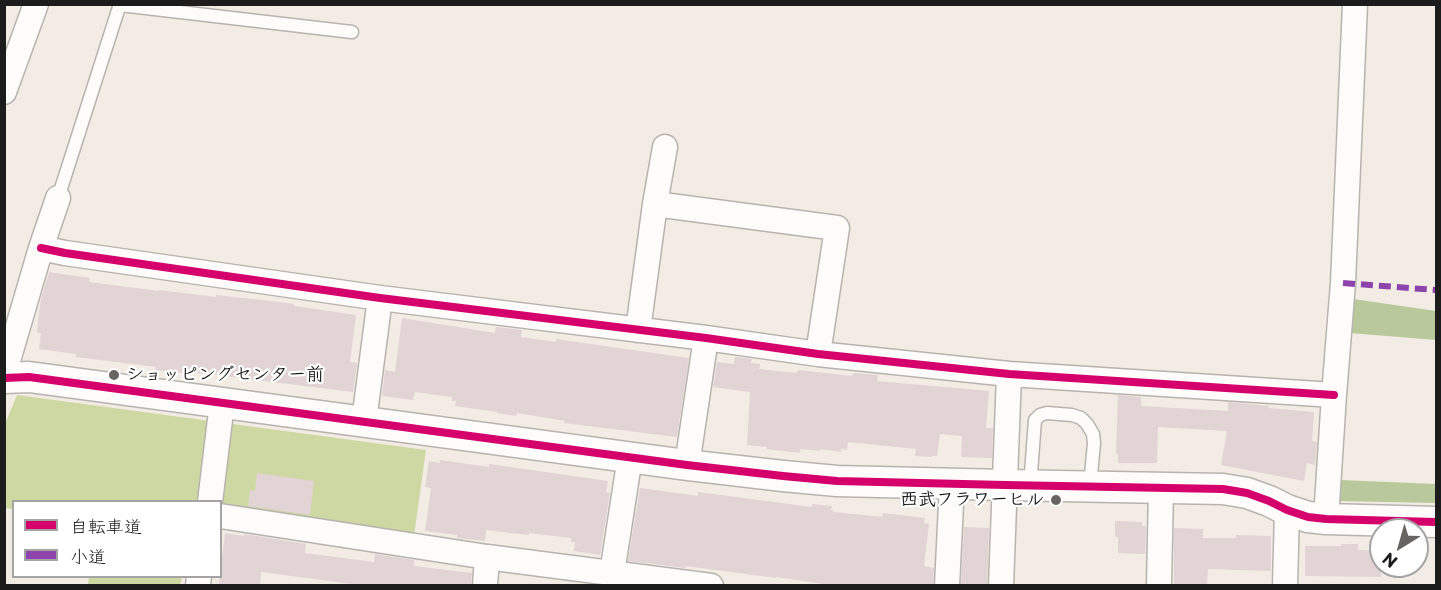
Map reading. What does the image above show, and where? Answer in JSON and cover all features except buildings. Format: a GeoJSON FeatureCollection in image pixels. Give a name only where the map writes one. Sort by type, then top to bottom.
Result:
{"type":"FeatureCollection","features":[{"type":"Feature","properties":{"kind":"street"},"geometry":{"type":"LineString","coordinates":[[4,92],[36,4]]}},
{"type":"Feature","properties":{"kind":"street"},"geometry":{"type":"LineString","coordinates":[[1326,519],[1343,283],[1355,4]]}},
{"type":"Feature","properties":{"kind":"street"},"geometry":{"type":"LineString","coordinates":[[638,330],[665,147]]}},
{"type":"Feature","properties":{"kind":"street"},"geometry":{"type":"LineString","coordinates":[[4,370],[8,364],[41,248],[58,198]]}},
{"type":"Feature","properties":{"kind":"street"},"geometry":{"type":"LineString","coordinates":[[655,204],[837,228],[819,354]]}},
{"type":"Feature","properties":{"kind":"street"},"geometry":{"type":"LineString","coordinates":[[41,248],[65,254],[380,298],[819,354],[1009,374],[1334,396]]}},
{"type":"Feature","properties":{"kind":"street"},"geometry":{"type":"LineString","coordinates":[[364,421],[380,298]]}},
{"type":"Feature","properties":{"kind":"street"},"geometry":{"type":"LineString","coordinates":[[687,465],[706,338]]}},
{"type":"Feature","properties":{"kind":"street"},"geometry":{"type":"LineString","coordinates":[[1001,585],[1018,486],[1009,374]]}},
{"type":"Feature","properties":{"kind":"street"},"geometry":{"type":"LineString","coordinates":[[4,378],[29,377],[783,476],[837,481],[1222,489],[1247,493],[1308,517],[1437,522]]}},
{"type":"Feature","properties":{"kind":"street"},"geometry":{"type":"LineString","coordinates":[[210,500],[222,403]]}},
{"type":"Feature","properties":{"kind":"street"},"geometry":{"type":"LineString","coordinates":[[612,573],[630,457]]}},
{"type":"Feature","properties":{"kind":"street"},"geometry":{"type":"LineString","coordinates":[[947,585],[952,484]]}},
{"type":"Feature","properties":{"kind":"street"},"geometry":{"type":"LineString","coordinates":[[1159,585],[1161,488]]}},
{"type":"Feature","properties":{"kind":"street"},"geometry":{"type":"LineString","coordinates":[[1285,585],[1287,510]]}},
{"type":"Feature","properties":{"kind":"street"},"geometry":{"type":"LineString","coordinates":[[222,516],[487,557],[711,585]]}},
{"type":"Feature","properties":{"kind":"street"},"geometry":{"type":"LineString","coordinates":[[485,585],[487,557]]}},
{"type":"Feature","properties":{"kind":"lane"},"geometry":{"type":"LineString","coordinates":[[58,198],[120,5],[352,32]]}},
{"type":"Feature","properties":{"kind":"lane"},"geometry":{"type":"LineString","coordinates":[[1018,486],[1035,420],[1047,413],[1072,415],[1088,424],[1094,443],[1090,487]]}},
{"type":"Feature","properties":{"kind":"green space"},"geometry":{"type":"Polygon","coordinates":[[[1353,299],[1436,311],[1436,340],[1350,333],[1353,299]]]}},
{"type":"Feature","properties":{"kind":"green space"},"geometry":{"type":"Polygon","coordinates":[[[17,395],[426,450],[414,536],[222,510],[222,500],[12,500],[12,509],[5,508],[5,424],[17,395]]]}},
{"type":"Feature","properties":{"kind":"green space"},"geometry":{"type":"Polygon","coordinates":[[[1340,480],[1436,484],[1436,503],[1336,501],[1340,480]]]}},
{"type":"Feature","properties":{"kind":"green space"},"geometry":{"type":"Polygon","coordinates":[[[89,578],[182,578],[180,585],[88,585],[89,578]]]}},
{"type":"Feature","properties":{"kind":"marked path"},"geometry":{"type":"LineString","coordinates":[[1343,283],[1436,290]]}},
{"type":"Feature","properties":{"kind":"cycle path"},"geometry":{"type":"LineString","coordinates":[[41,248],[380,298],[818,354],[1009,374],[1334,395]]}},
{"type":"Feature","properties":{"kind":"cycle path"},"geometry":{"type":"LineString","coordinates":[[4,378],[29,377],[783,476],[837,481],[1223,489],[1247,493],[1308,517],[1436,522]]}},
{"type":"Feature","properties":{"kind":"place","name":"ショッピングセンター前"},"geometry":{"type":"Point","coordinates":[114,375]}},
{"type":"Feature","properties":{"kind":"place","name":"西武フラワーヒル"},"geometry":{"type":"Point","coordinates":[1056,500]}}]}
